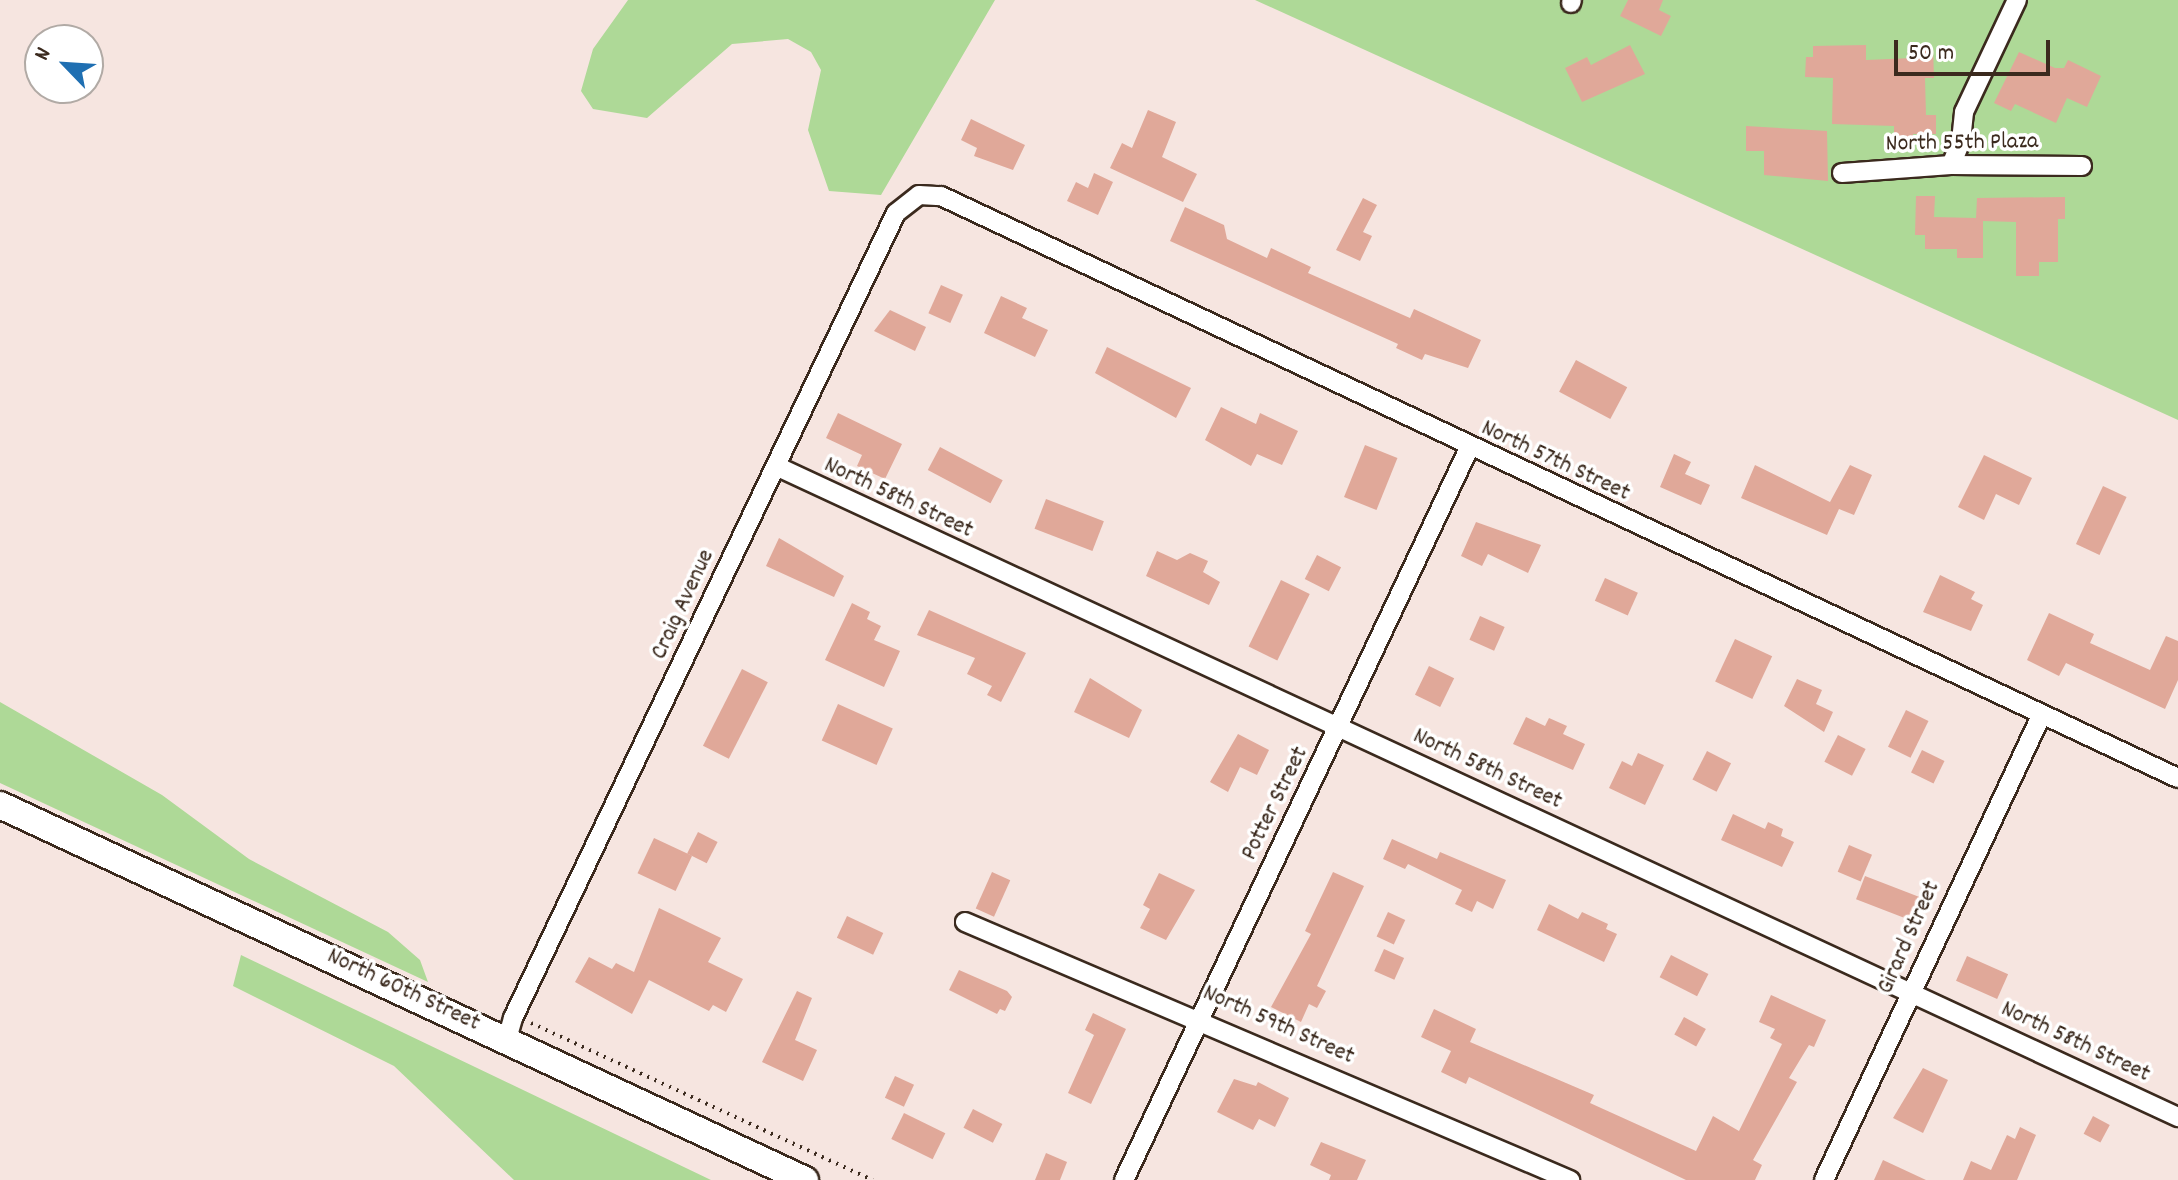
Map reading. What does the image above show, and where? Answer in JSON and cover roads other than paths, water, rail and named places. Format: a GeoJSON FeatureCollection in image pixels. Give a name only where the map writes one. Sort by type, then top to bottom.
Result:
{"type":"FeatureCollection","features":[{"type":"Feature","properties":{"kind":"main road","name":"North 60th Street"},"geometry":{"type":"LineString","coordinates":[[0,805],[805,1180]]}},
{"type":"Feature","properties":{"kind":"street"},"geometry":{"type":"LineString","coordinates":[[1951,165],[1961,141],[1964,112],[2017,0]]}},
{"type":"Feature","properties":{"kind":"street","name":"North 55th Plaza"},"geometry":{"type":"LineString","coordinates":[[1842,173],[1951,165],[2082,166]]}},
{"type":"Feature","properties":{"kind":"street","name":"North 57th Street"},"geometry":{"type":"LineString","coordinates":[[913,197],[941,196],[1469,448],[2178,778]]}},
{"type":"Feature","properties":{"kind":"street","name":"Craig Avenue"},"geometry":{"type":"LineString","coordinates":[[507,1039],[513,1018],[896,213],[913,197]]}},
{"type":"Feature","properties":{"kind":"street","name":"Potter Street"},"geometry":{"type":"LineString","coordinates":[[1124,1180],[1469,448]]}},
{"type":"Feature","properties":{"kind":"street","name":"North 58th Street"},"geometry":{"type":"LineString","coordinates":[[776,466],[2178,1117]]}},
{"type":"Feature","properties":{"kind":"street","name":"Girard Street"},"geometry":{"type":"LineString","coordinates":[[1824,1180],[2041,716]]}},
{"type":"Feature","properties":{"kind":"street","name":"North 59th Street"},"geometry":{"type":"LineString","coordinates":[[965,922],[1201,1018],[1570,1180]]}}]}
